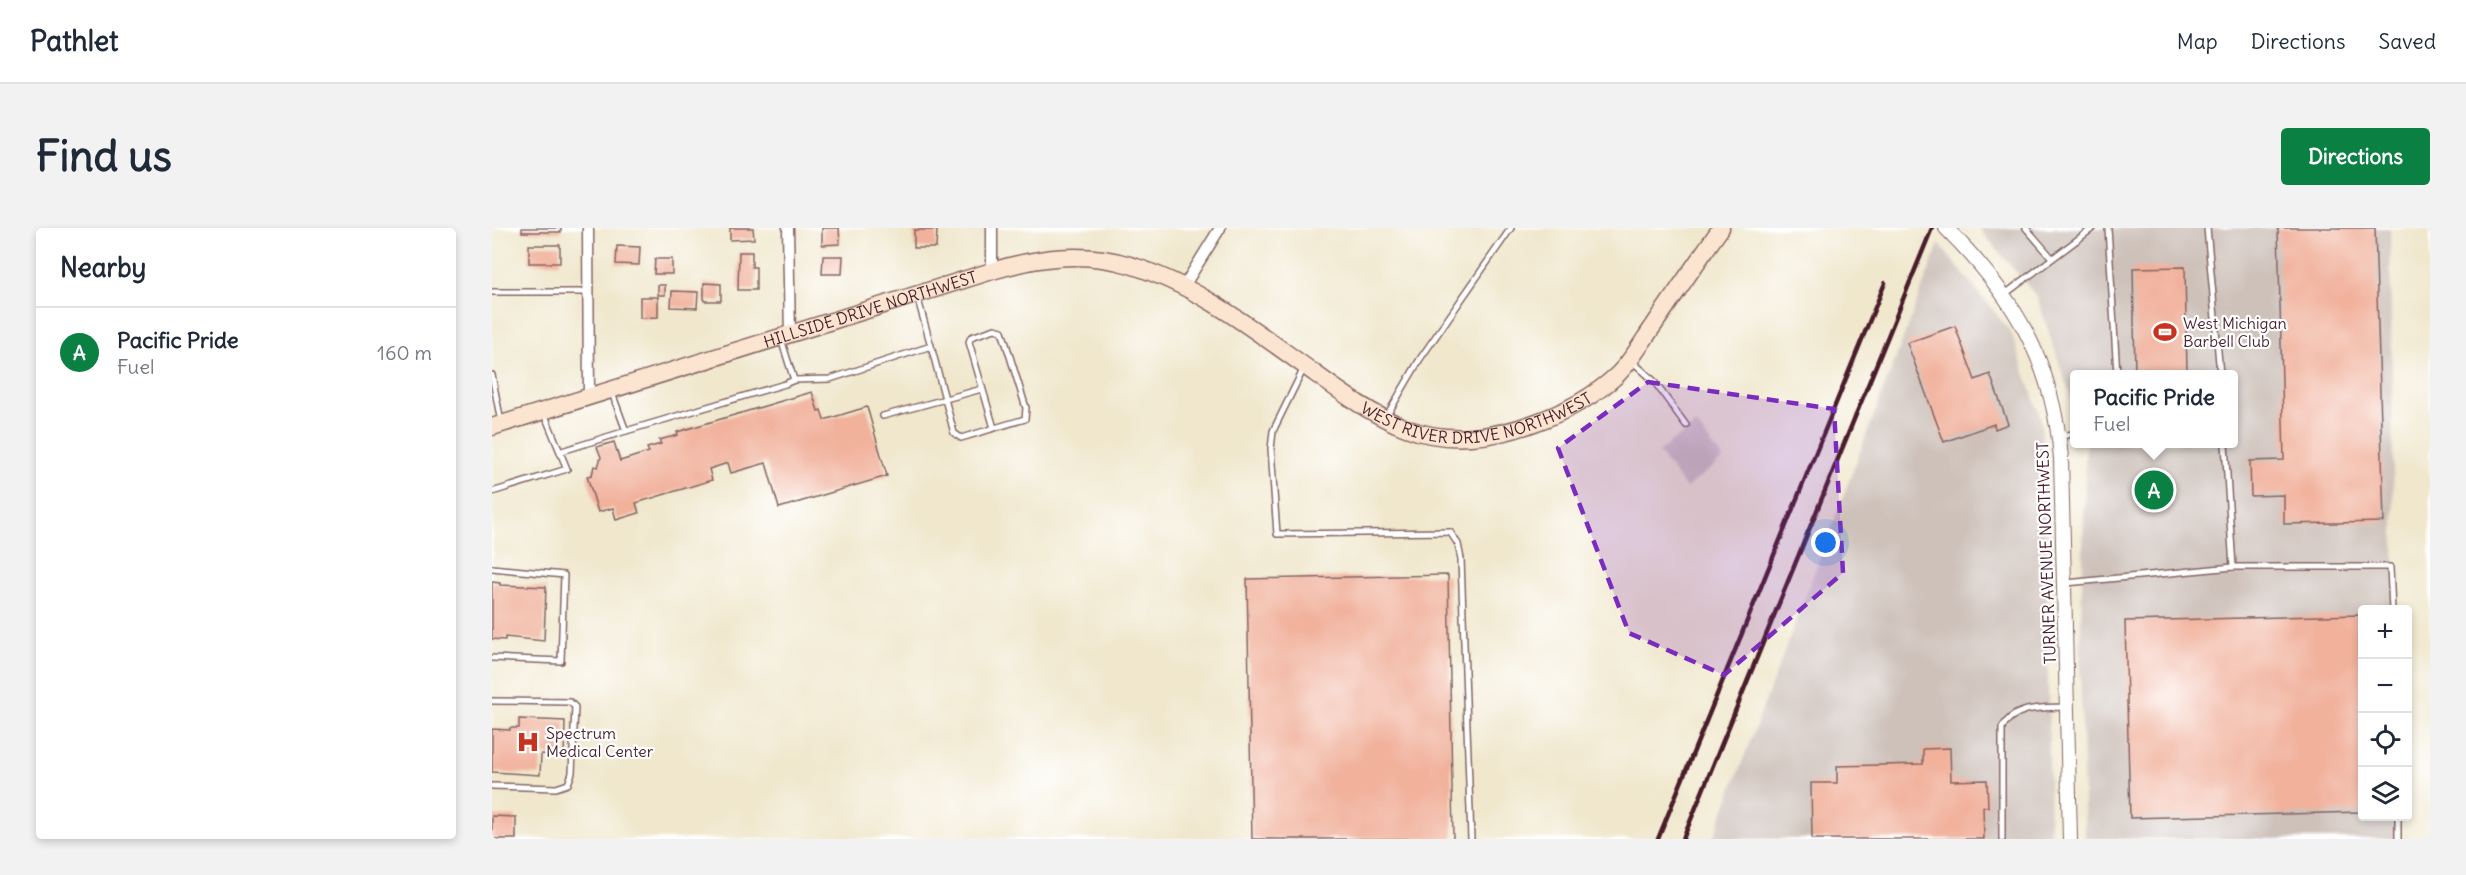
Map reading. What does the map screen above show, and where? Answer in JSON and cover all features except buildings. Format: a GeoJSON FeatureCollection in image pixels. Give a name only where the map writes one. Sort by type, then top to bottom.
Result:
{"type":"FeatureCollection","features":[{"type":"Feature","properties":{"kind":"main road","name":"WEST RIVER DRIVE NORTHWEST"},"geometry":{"type":"LineString","coordinates":[[1184,286],[1224,309],[1370,410],[1407,428],[1430,434],[1484,437],[1509,432],[1554,416],[1592,397],[1618,374],[1720,228]]}},
{"type":"Feature","properties":{"kind":"main road","name":"HILLSIDE DRIVE NORTHWEST"},"geometry":{"type":"LineString","coordinates":[[497,425],[1029,260],[1065,256],[1087,257],[1128,264],[1184,286]]}},
{"type":"Feature","properties":{"kind":"street"},"geometry":{"type":"LineString","coordinates":[[588,228],[589,398]]}},
{"type":"Feature","properties":{"kind":"street"},"geometry":{"type":"LineString","coordinates":[[785,336],[788,228]]}},
{"type":"Feature","properties":{"kind":"street"},"geometry":{"type":"LineString","coordinates":[[992,228],[992,271]]}},
{"type":"Feature","properties":{"kind":"street"},"geometry":{"type":"LineString","coordinates":[[1184,286],[1220,228]]}},
{"type":"Feature","properties":{"kind":"street","name":"TURNER AVENUE NORTHWEST"},"geometry":{"type":"LineString","coordinates":[[1946,228],[1984,267],[2005,294],[2028,334],[2044,370],[2059,436],[2070,839]]}},
{"type":"Feature","properties":{"kind":"lane"},"geometry":{"type":"LineString","coordinates":[[1386,418],[1420,359],[1511,228]]}},
{"type":"Feature","properties":{"kind":"lane"},"geometry":{"type":"LineString","coordinates":[[2026,228],[2052,258]]}},
{"type":"Feature","properties":{"kind":"lane"},"geometry":{"type":"LineString","coordinates":[[2005,294],[2093,228]]}},
{"type":"Feature","properties":{"kind":"lane"},"geometry":{"type":"LineString","coordinates":[[2108,228],[2117,370]]}},
{"type":"Feature","properties":{"kind":"lane"},"geometry":{"type":"LineString","coordinates":[[2207,228],[2220,370]]}},
{"type":"Feature","properties":{"kind":"lane"},"geometry":{"type":"LineString","coordinates":[[492,292],[588,292]]}},
{"type":"Feature","properties":{"kind":"lane"},"geometry":{"type":"LineString","coordinates":[[917,294],[954,433],[962,438],[1025,419],[1026,408],[1002,331],[995,329],[971,337],[969,342],[994,428]]}},
{"type":"Feature","properties":{"kind":"lane"},"geometry":{"type":"LineString","coordinates":[[785,336],[794,380]]}},
{"type":"Feature","properties":{"kind":"lane"},"geometry":{"type":"LineString","coordinates":[[562,451],[794,380],[830,379],[930,346]]}},
{"type":"Feature","properties":{"kind":"lane"},"geometry":{"type":"LineString","coordinates":[[1630,359],[1653,380],[1686,425]]}},
{"type":"Feature","properties":{"kind":"lane"},"geometry":{"type":"LineString","coordinates":[[1305,366],[1273,431],[1271,449],[1277,534],[1450,532],[1458,543],[1461,559],[1471,839]]}},
{"type":"Feature","properties":{"kind":"lane"},"geometry":{"type":"LineString","coordinates":[[492,375],[497,425]]}},
{"type":"Feature","properties":{"kind":"lane"},"geometry":{"type":"LineString","coordinates":[[883,416],[982,389]]}},
{"type":"Feature","properties":{"kind":"lane"},"geometry":{"type":"LineString","coordinates":[[612,391],[626,431]]}},
{"type":"Feature","properties":{"kind":"lane"},"geometry":{"type":"LineString","coordinates":[[492,492],[567,469],[562,451],[544,412]]}},
{"type":"Feature","properties":{"kind":"lane"},"geometry":{"type":"LineString","coordinates":[[2059,436],[2070,435]]}},
{"type":"Feature","properties":{"kind":"lane"},"geometry":{"type":"LineString","coordinates":[[2225,448],[2233,567]]}},
{"type":"Feature","properties":{"kind":"lane"},"geometry":{"type":"LineString","coordinates":[[2064,583],[2233,567],[2391,567],[2392,605]]}},
{"type":"Feature","properties":{"kind":"lane"},"geometry":{"type":"LineString","coordinates":[[492,568],[564,575],[561,661],[492,658]]}},
{"type":"Feature","properties":{"kind":"lane"},"geometry":{"type":"LineString","coordinates":[[492,701],[570,702],[575,707],[572,773],[568,784],[556,788],[492,786]]}},
{"type":"Feature","properties":{"kind":"lane"},"geometry":{"type":"LineString","coordinates":[[2002,839],[2002,728],[2006,720],[2029,709],[2067,707]]}},
{"type":"Feature","properties":{"kind":"lane"},"geometry":{"type":"LineString","coordinates":[[2398,821],[2398,839]]}},
{"type":"Feature","properties":{"kind":"highlighted area"},"geometry":{"type":"Polygon","coordinates":[[[1648,382],[1834,409],[1843,573],[1724,675],[1629,633],[1558,448],[1648,382]]]}},
{"type":"Feature","properties":{"kind":"shaded area"},"geometry":{"type":"Polygon","coordinates":[[[1979,228],[2390,228],[2395,605],[2358,605],[2358,821],[2399,821],[2400,839],[2085,839],[2080,656],[2086,448],[2238,448],[2238,370],[2070,370],[2070,395],[2037,297],[1979,228]]]}},
{"type":"Feature","properties":{"kind":"shaded area"},"geometry":{"type":"Polygon","coordinates":[[[1939,244],[2011,332],[2041,419],[2046,505],[2050,839],[1713,839],[1939,244]]]}},
{"type":"Feature","properties":{"kind":"shaded area"},"geometry":{"type":"Polygon","coordinates":[[[1696,424],[1723,459],[1686,488],[1658,452],[1696,424]]]}},
{"type":"Feature","properties":{"kind":"railway"},"geometry":{"type":"LineString","coordinates":[[1683,839],[1932,228]]}},
{"type":"Feature","properties":{"kind":"railway"},"geometry":{"type":"LineString","coordinates":[[1658,839],[1885,283]]}},
{"type":"Feature","properties":{"kind":"place","name":"West Michigan Barbell Club"},"geometry":{"type":"Point","coordinates":[2165,332]}},
{"type":"Feature","properties":{"kind":"place","name":"Pacific Pride"},"geometry":{"type":"Point","coordinates":[2154,490]}},
{"type":"Feature","properties":{"kind":"place","name":"Spectrum Medical Center"},"geometry":{"type":"Point","coordinates":[528,742]}}]}
